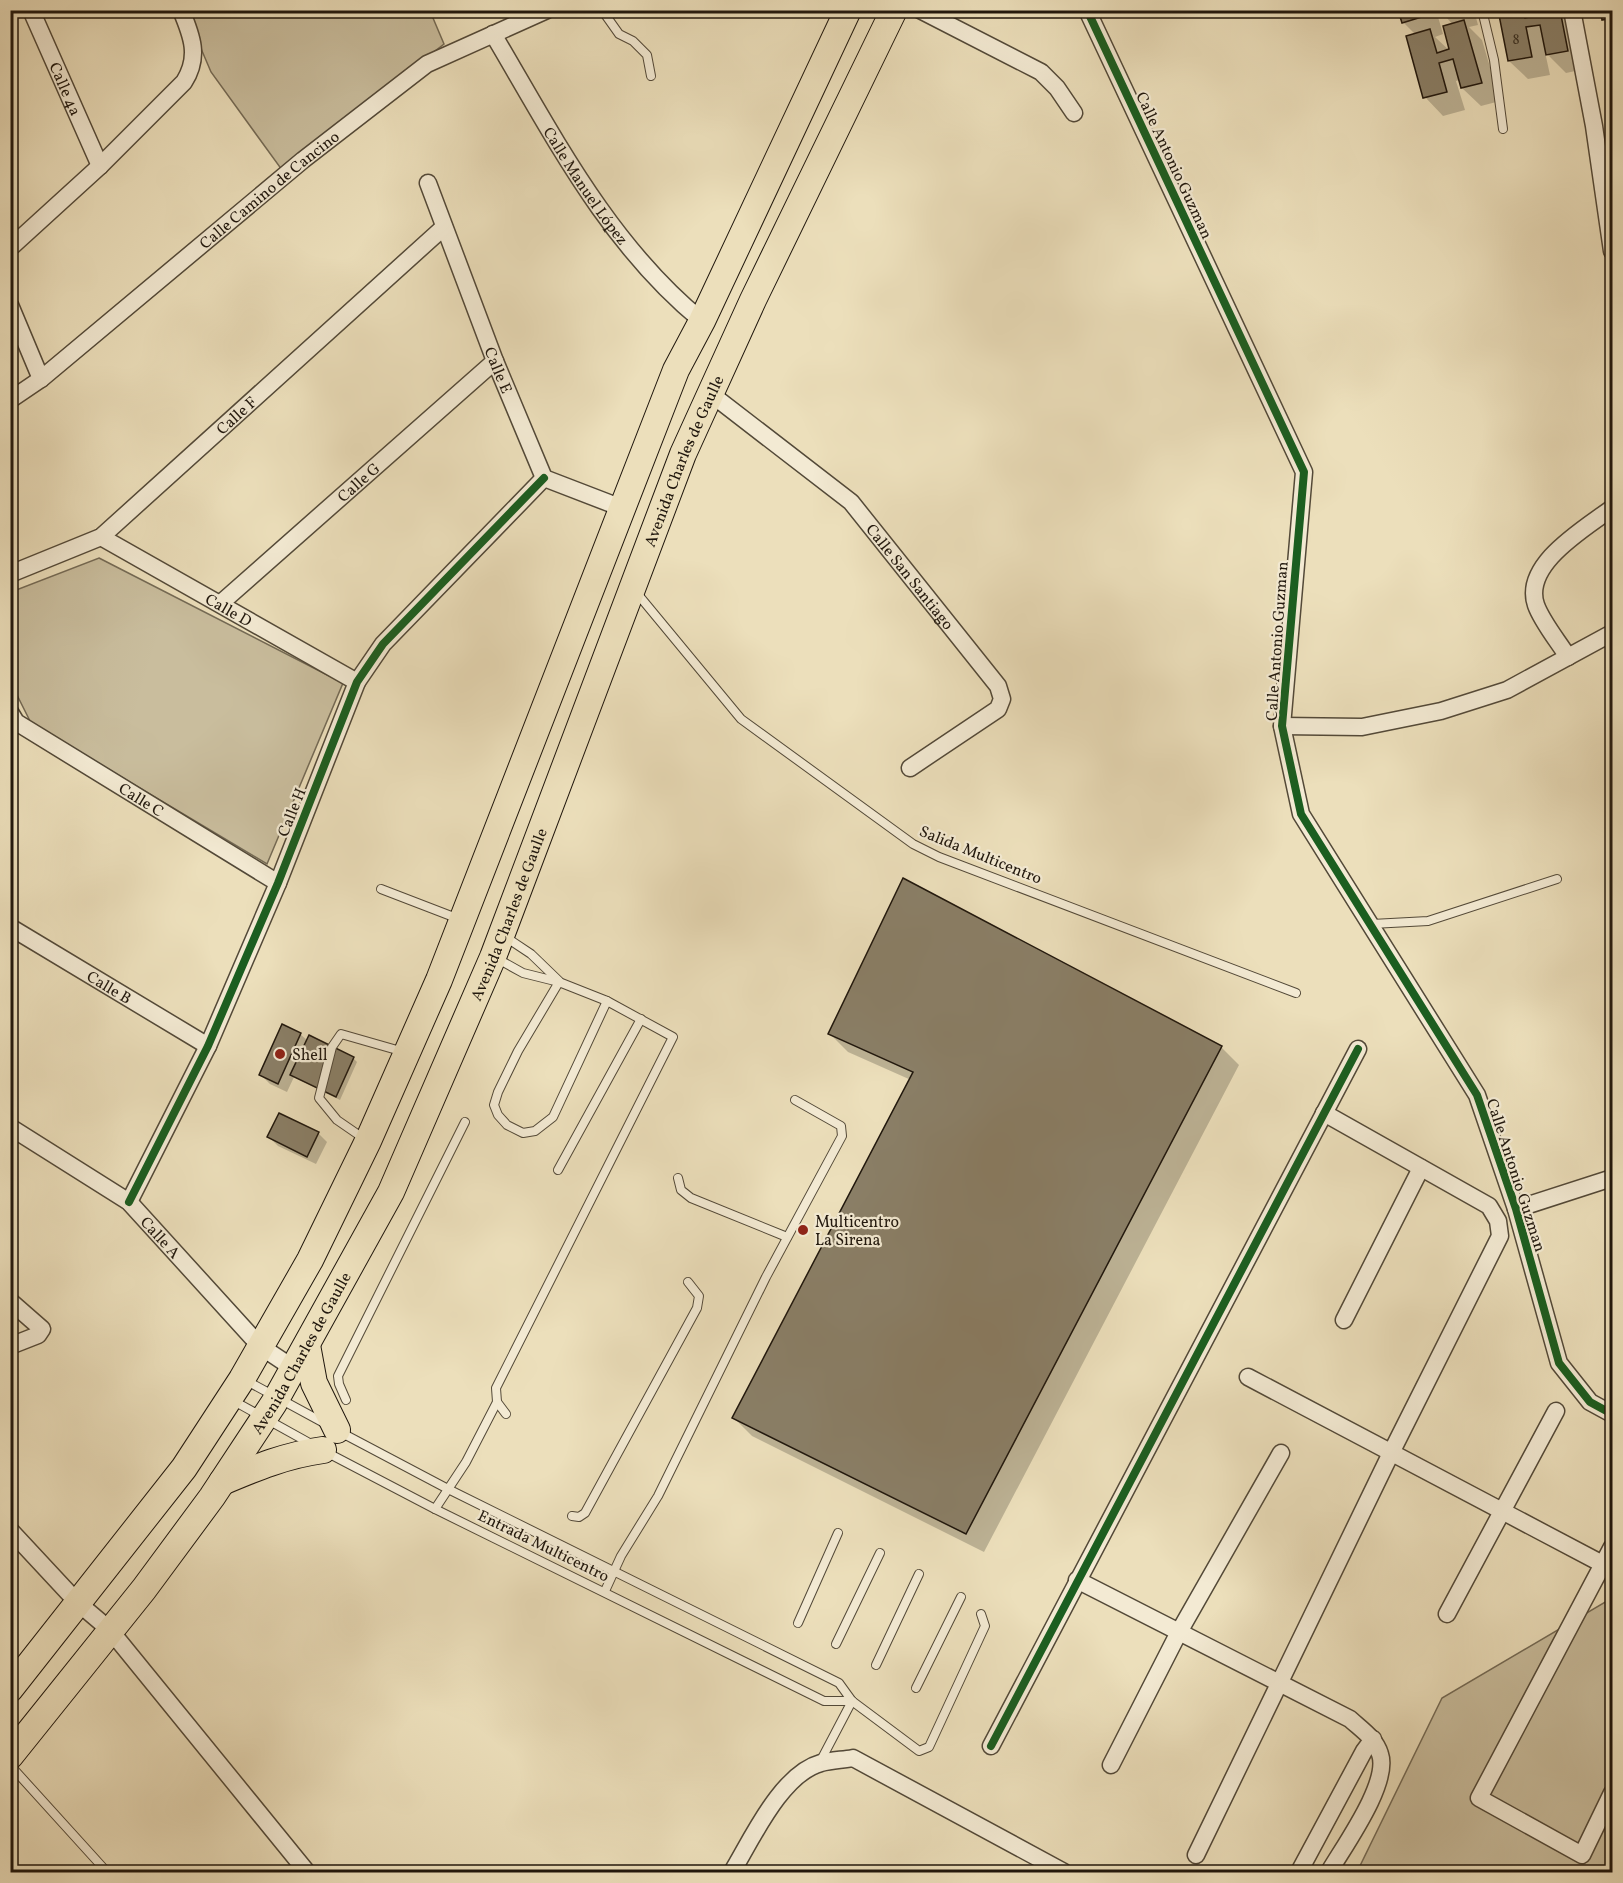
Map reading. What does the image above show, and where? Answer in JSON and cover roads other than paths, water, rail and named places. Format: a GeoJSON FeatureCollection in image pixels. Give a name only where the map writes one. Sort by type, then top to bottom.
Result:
{"type":"FeatureCollection","features":[{"type":"Feature","properties":{"kind":"main road"},"geometry":{"type":"LineString","coordinates":[[10,1689],[184,1468],[236,1389],[310,1260],[368,1141],[462,920],[676,370],[702,321],[848,10]]}},
{"type":"Feature","properties":{"kind":"main road","name":"Avenida Charles de Gaulle"},"geometry":{"type":"LineString","coordinates":[[10,1756],[110,1630],[222,1482],[270,1409],[391,1192],[497,946],[631,586],[683,454],[748,310],[894,10]]}},
{"type":"Feature","properties":{"kind":"main road"},"geometry":{"type":"LineString","coordinates":[[622,508],[620,551],[629,559],[646,547]]}},
{"type":"Feature","properties":{"kind":"main road"},"geometry":{"type":"LineString","coordinates":[[597,575],[603,568],[611,567],[618,573],[608,606],[608,617],[616,627]]}},
{"type":"Feature","properties":{"kind":"main road"},"geometry":{"type":"LineString","coordinates":[[222,1482],[330,1440],[314,1383],[307,1345]]}},
{"type":"Feature","properties":{"kind":"street","name":"Calle 4a"},"geometry":{"type":"LineString","coordinates":[[31,10],[100,166]]}},
{"type":"Feature","properties":{"kind":"street"},"geometry":{"type":"LineString","coordinates":[[10,248],[100,166],[183,82],[194,60],[190,32],[181,10]]}},
{"type":"Feature","properties":{"kind":"street","name":"Calle Camino de Cancino"},"geometry":{"type":"LineString","coordinates":[[10,400],[41,379],[303,160],[427,64],[547,10]]}},
{"type":"Feature","properties":{"kind":"street"},"geometry":{"type":"LineString","coordinates":[[920,10],[1041,72],[1057,88],[1074,113]]}},
{"type":"Feature","properties":{"kind":"street","name":"Calle Antonio Guzman"},"geometry":{"type":"LineString","coordinates":[[1088,10],[1304,472],[1282,726],[1301,814],[1477,1095],[1516,1209],[1559,1363],[1590,1402],[1612,1414]]}},
{"type":"Feature","properties":{"kind":"street"},"geometry":{"type":"LineString","coordinates":[[1572,10],[1594,126],[1612,251]]}},
{"type":"Feature","properties":{"kind":"street","name":"Calle Manuel López"},"geometry":{"type":"LineString","coordinates":[[493,34],[576,172],[620,239],[671,295],[702,321]]}},
{"type":"Feature","properties":{"kind":"street","name":"Calle E"},"geometry":{"type":"LineString","coordinates":[[428,183],[495,362],[544,478]]}},
{"type":"Feature","properties":{"kind":"street","name":"Calle F"},"geometry":{"type":"LineString","coordinates":[[10,574],[101,537],[444,226]]}},
{"type":"Feature","properties":{"kind":"street"},"geometry":{"type":"LineString","coordinates":[[10,305],[41,379]]}},
{"type":"Feature","properties":{"kind":"street","name":"Calle G"},"geometry":{"type":"LineString","coordinates":[[221,603],[495,362]]}},
{"type":"Feature","properties":{"kind":"street","name":"Calle San Santiago"},"geometry":{"type":"LineString","coordinates":[[711,394],[851,502],[998,686],[1002,699],[998,709],[910,768]]}},
{"type":"Feature","properties":{"kind":"street"},"geometry":{"type":"LineString","coordinates":[[544,478],[622,508]]}},
{"type":"Feature","properties":{"kind":"street","name":"Calle H"},"geometry":{"type":"LineString","coordinates":[[129,1202],[208,1046],[278,884],[357,682],[383,644],[544,478]]}},
{"type":"Feature","properties":{"kind":"street"},"geometry":{"type":"LineString","coordinates":[[1568,657],[1536,604],[1536,578],[1550,556],[1612,508]]}},
{"type":"Feature","properties":{"kind":"street","name":"Calle D"},"geometry":{"type":"LineString","coordinates":[[101,537],[357,682]]}},
{"type":"Feature","properties":{"kind":"street"},"geometry":{"type":"LineString","coordinates":[[1282,726],[1362,727],[1441,711],[1507,690],[1612,633]]}},
{"type":"Feature","properties":{"kind":"street","name":"Calle C"},"geometry":{"type":"LineString","coordinates":[[12,719],[278,884]]}},
{"type":"Feature","properties":{"kind":"street","name":"Calle B"},"geometry":{"type":"LineString","coordinates":[[10,927],[208,1046]]}},
{"type":"Feature","properties":{"kind":"street"},"geometry":{"type":"LineString","coordinates":[[991,1746],[1358,1048]]}},
{"type":"Feature","properties":{"kind":"street"},"geometry":{"type":"LineString","coordinates":[[1196,1855],[1281,1684],[1391,1453],[1500,1236],[1498,1221],[1489,1206],[1324,1113]]}},
{"type":"Feature","properties":{"kind":"street","name":"Calle A"},"geometry":{"type":"LineString","coordinates":[[10,1127],[129,1202],[260,1346],[293,1368]]}},
{"type":"Feature","properties":{"kind":"street"},"geometry":{"type":"LineString","coordinates":[[1344,1320],[1421,1168]]}},
{"type":"Feature","properties":{"kind":"street"},"geometry":{"type":"LineString","coordinates":[[1516,1209],[1612,1178]]}},
{"type":"Feature","properties":{"kind":"street"},"geometry":{"type":"LineString","coordinates":[[10,1301],[42,1329],[38,1335],[10,1346]]}},
{"type":"Feature","properties":{"kind":"street"},"geometry":{"type":"LineString","coordinates":[[1248,1377],[1608,1567]]}},
{"type":"Feature","properties":{"kind":"street"},"geometry":{"type":"LineString","coordinates":[[1448,1614],[1556,1411]]}},
{"type":"Feature","properties":{"kind":"street"},"geometry":{"type":"LineString","coordinates":[[1111,1765],[1179,1632],[1281,1453]]}},
{"type":"Feature","properties":{"kind":"street"},"geometry":{"type":"LineString","coordinates":[[10,1530],[77,1602],[110,1630],[306,1872]]}},
{"type":"Feature","properties":{"kind":"street"},"geometry":{"type":"LineString","coordinates":[[1612,1547],[1608,1567],[1479,1798],[1582,1855],[1612,1793]]}},
{"type":"Feature","properties":{"kind":"street"},"geometry":{"type":"LineString","coordinates":[[1077,1580],[1350,1719],[1373,1739],[1381,1755],[1382,1774],[1329,1872]]}},
{"type":"Feature","properties":{"kind":"street"},"geometry":{"type":"LineString","coordinates":[[1299,1872],[1364,1750],[1373,1739]]}},
{"type":"Feature","properties":{"kind":"street"},"geometry":{"type":"LineString","coordinates":[[732,1872],[777,1798],[800,1774],[820,1763],[853,1758],[1064,1872]]}},
{"type":"Feature","properties":{"kind":"lane"},"geometry":{"type":"LineString","coordinates":[[602,10],[619,34],[633,41],[647,55],[651,76]]}},
{"type":"Feature","properties":{"kind":"lane"},"geometry":{"type":"LineString","coordinates":[[1482,10],[1494,60],[1503,129]]}},
{"type":"Feature","properties":{"kind":"lane","name":"Salida Multicentro"},"geometry":{"type":"LineString","coordinates":[[631,586],[741,719],[913,844],[939,857],[1296,993]]}},
{"type":"Feature","properties":{"kind":"lane"},"geometry":{"type":"LineString","coordinates":[[1372,924],[1428,921],[1557,879]]}},
{"type":"Feature","properties":{"kind":"lane"},"geometry":{"type":"LineString","coordinates":[[381,890],[462,920]]}},
{"type":"Feature","properties":{"kind":"lane"},"geometry":{"type":"LineString","coordinates":[[435,1509],[466,1462],[497,1402],[496,1388],[673,1037],[607,1001],[559,982],[523,973],[497,946]]}},
{"type":"Feature","properties":{"kind":"lane"},"geometry":{"type":"LineString","coordinates":[[497,946],[531,954],[559,982]]}},
{"type":"Feature","properties":{"kind":"lane"},"geometry":{"type":"LineString","coordinates":[[559,982],[518,1051],[494,1104],[498,1115],[507,1125],[523,1133],[535,1131],[553,1117],[607,1001]]}},
{"type":"Feature","properties":{"kind":"lane"},"geometry":{"type":"LineString","coordinates":[[558,1170],[641,1019]]}},
{"type":"Feature","properties":{"kind":"lane"},"geometry":{"type":"LineString","coordinates":[[368,1141],[337,1120],[319,1098],[332,1047],[341,1034],[407,1053]]}},
{"type":"Feature","properties":{"kind":"lane"},"geometry":{"type":"LineString","coordinates":[[605,1591],[621,1556],[658,1496],[787,1238],[842,1136],[841,1126],[795,1100]]}},
{"type":"Feature","properties":{"kind":"lane"},"geometry":{"type":"LineString","coordinates":[[346,1400],[341,1393],[338,1376],[465,1122]]}},
{"type":"Feature","properties":{"kind":"lane"},"geometry":{"type":"LineString","coordinates":[[678,1178],[681,1190],[691,1198],[787,1238]]}},
{"type":"Feature","properties":{"kind":"lane"},"geometry":{"type":"LineString","coordinates":[[572,1516],[579,1517],[585,1513],[697,1308],[699,1296],[688,1282]]}},
{"type":"Feature","properties":{"kind":"lane","name":"Entrada Multicentro"},"geometry":{"type":"LineString","coordinates":[[236,1389],[330,1440],[435,1509],[824,1701],[852,1701]]}},
{"type":"Feature","properties":{"kind":"lane","name":"Entrada Multicentro"},"geometry":{"type":"LineString","coordinates":[[236,1389],[330,1440],[448,1489],[839,1683],[852,1701],[919,1751],[929,1747],[985,1626],[981,1614]]}},
{"type":"Feature","properties":{"kind":"lane"},"geometry":{"type":"LineString","coordinates":[[497,1402],[507,1414]]}},
{"type":"Feature","properties":{"kind":"lane"},"geometry":{"type":"LineString","coordinates":[[798,1623],[838,1533]]}},
{"type":"Feature","properties":{"kind":"lane"},"geometry":{"type":"LineString","coordinates":[[836,1644],[879,1553]]}},
{"type":"Feature","properties":{"kind":"lane"},"geometry":{"type":"LineString","coordinates":[[876,1665],[919,1574]]}},
{"type":"Feature","properties":{"kind":"lane"},"geometry":{"type":"LineString","coordinates":[[916,1688],[961,1597]]}},
{"type":"Feature","properties":{"kind":"lane"},"geometry":{"type":"LineString","coordinates":[[820,1763],[852,1701]]}},
{"type":"Feature","properties":{"kind":"lane"},"geometry":{"type":"LineString","coordinates":[[10,1765],[107,1872]]}},
{"type":"Feature","properties":{"kind":"place","name":"Shell"},"geometry":{"type":"Point","coordinates":[280,1054]}},
{"type":"Feature","properties":{"kind":"place","name":"Multicentro La Sirena"},"geometry":{"type":"Point","coordinates":[803,1230]}}]}
